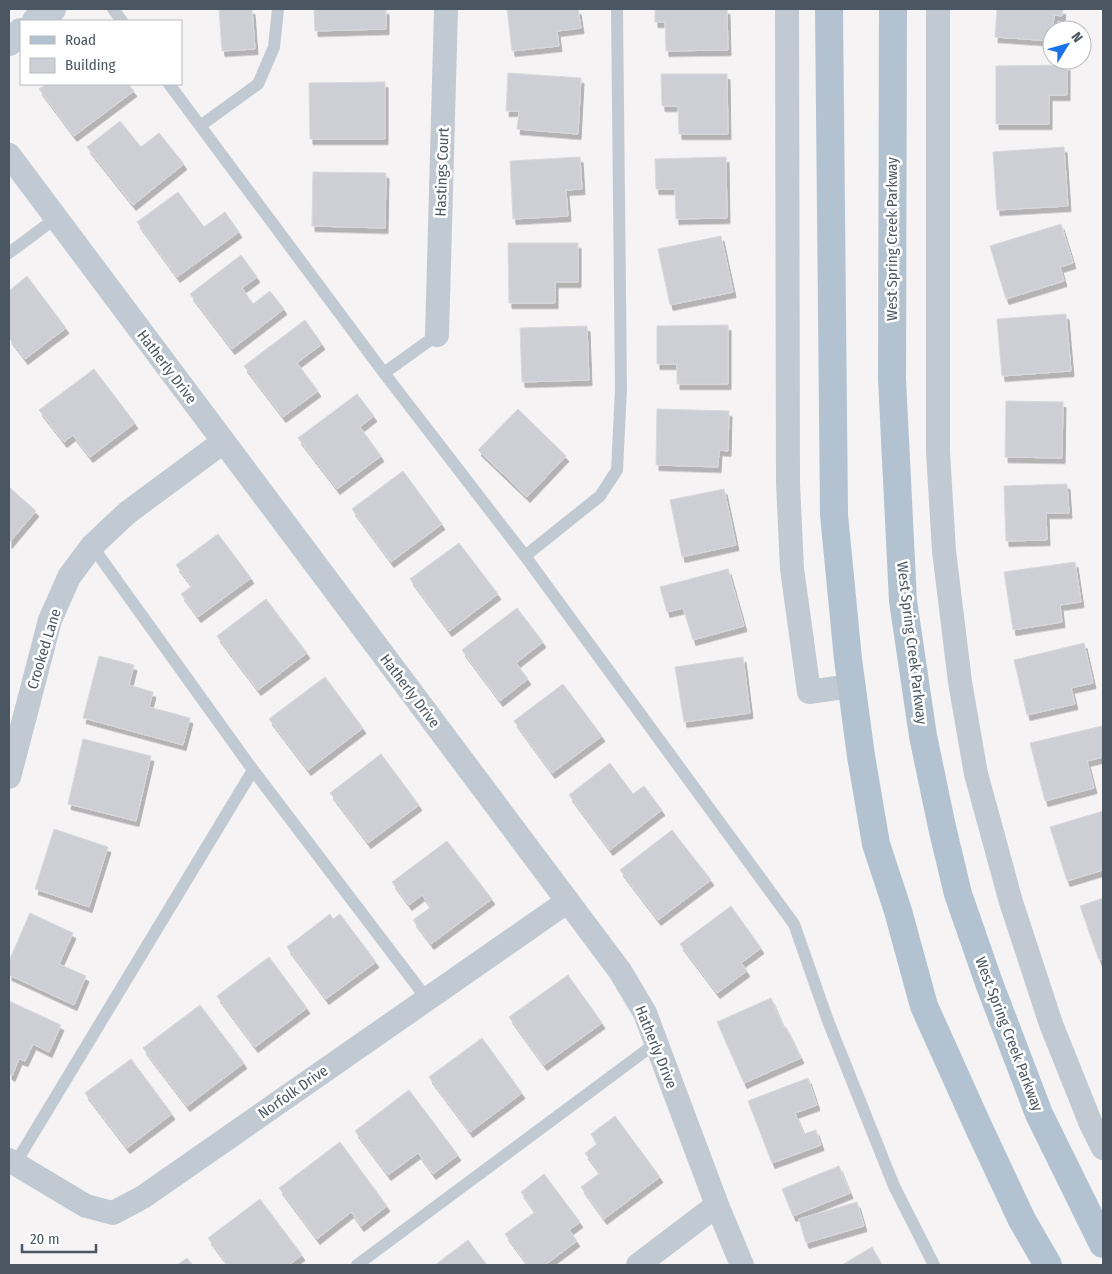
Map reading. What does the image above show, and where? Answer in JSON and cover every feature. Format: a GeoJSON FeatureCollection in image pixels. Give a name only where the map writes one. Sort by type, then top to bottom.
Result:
{"type":"FeatureCollection","features":[{"type":"Feature","properties":{"kind":"main road"},"geometry":{"type":"LineString","coordinates":[[829,9],[834,515],[851,686],[876,844],[898,911],[924,1006],[1022,1220],[1048,1265]]}},
{"type":"Feature","properties":{"kind":"main road","name":"West Spring Creek Parkway"},"geometry":{"type":"LineString","coordinates":[[893,9],[892,389],[903,601],[923,736],[958,894],[989,983],[1040,1114],[1103,1244]]}},
{"type":"Feature","properties":{"kind":"street"},"geometry":{"type":"LineString","coordinates":[[37,20],[52,9]]}},
{"type":"Feature","properties":{"kind":"street","name":"Hastings Court"},"geometry":{"type":"LineString","coordinates":[[438,334],[446,9]]}},
{"type":"Feature","properties":{"kind":"street"},"geometry":{"type":"LineString","coordinates":[[787,9],[788,484],[792,569],[809,692],[851,686]]}},
{"type":"Feature","properties":{"kind":"street"},"geometry":{"type":"LineString","coordinates":[[938,9],[938,452],[944,551],[960,682],[976,774],[1011,902],[1051,1024],[1091,1124],[1103,1148]]}},
{"type":"Feature","properties":{"kind":"street"},"geometry":{"type":"LineString","coordinates":[[9,42],[20,33]]}},
{"type":"Feature","properties":{"kind":"street","name":"Hatherly Drive"},"geometry":{"type":"LineString","coordinates":[[9,155],[620,971],[645,1014],[717,1205],[742,1265]]}},
{"type":"Feature","properties":{"kind":"street","name":"Crooked Lane"},"geometry":{"type":"LineString","coordinates":[[9,777],[50,620],[70,577],[92,546],[127,514],[223,442]]}},
{"type":"Feature","properties":{"kind":"street","name":"Norfolk Drive"},"geometry":{"type":"LineString","coordinates":[[12,1162],[86,1206],[113,1213],[143,1197],[568,901]]}},
{"type":"Feature","properties":{"kind":"street"},"geometry":{"type":"LineString","coordinates":[[638,1265],[717,1205]]}},
{"type":"Feature","properties":{"kind":"lane"},"geometry":{"type":"LineString","coordinates":[[113,9],[121,20]]}},
{"type":"Feature","properties":{"kind":"lane"},"geometry":{"type":"LineString","coordinates":[[200,126],[258,84],[274,47],[278,9]]}},
{"type":"Feature","properties":{"kind":"lane"},"geometry":{"type":"LineString","coordinates":[[525,556],[600,496],[617,470],[621,389],[617,9]]}},
{"type":"Feature","properties":{"kind":"lane"},"geometry":{"type":"LineString","coordinates":[[170,85],[384,373],[525,556],[794,924],[828,1021],[894,1186],[934,1265]]}},
{"type":"Feature","properties":{"kind":"lane"},"geometry":{"type":"LineString","coordinates":[[9,253],[56,218]]}},
{"type":"Feature","properties":{"kind":"lane"},"geometry":{"type":"LineString","coordinates":[[384,373],[438,334]]}},
{"type":"Feature","properties":{"kind":"lane"},"geometry":{"type":"LineString","coordinates":[[92,546],[253,770],[427,999]]}},
{"type":"Feature","properties":{"kind":"lane"},"geometry":{"type":"LineString","coordinates":[[12,1162],[253,770]]}},
{"type":"Feature","properties":{"kind":"lane"},"geometry":{"type":"LineString","coordinates":[[357,1265],[656,1043]]}},
{"type":"Feature","properties":{"kind":"building"},"geometry":{"type":"Polygon","coordinates":[[[219,9],[252,9],[255,49],[222,51],[219,9]]]}},
{"type":"Feature","properties":{"kind":"building"},"geometry":{"type":"Polygon","coordinates":[[[314,9],[386,9],[386,29],[315,31],[314,9]]]}},
{"type":"Feature","properties":{"kind":"building"},"geometry":{"type":"Polygon","coordinates":[[[507,9],[578,9],[581,28],[557,31],[559,46],[512,51],[507,9]]]}},
{"type":"Feature","properties":{"kind":"building"},"geometry":{"type":"Polygon","coordinates":[[[655,9],[727,9],[728,50],[666,51],[665,22],[655,22],[655,9]]]}},
{"type":"Feature","properties":{"kind":"building"},"geometry":{"type":"Polygon","coordinates":[[[997,9],[1063,9],[1062,16],[1054,15],[1054,20],[1042,20],[1042,40],[995,37],[997,9]]]}},
{"type":"Feature","properties":{"kind":"building"},"geometry":{"type":"Polygon","coordinates":[[[1042,65],[1042,70],[1067,70],[1067,95],[1049,95],[1049,124],[996,124],[996,66],[1042,65]]]}},
{"type":"Feature","properties":{"kind":"building"},"geometry":{"type":"Polygon","coordinates":[[[508,73],[581,78],[578,134],[517,129],[519,111],[506,111],[508,73]]]}},
{"type":"Feature","properties":{"kind":"building"},"geometry":{"type":"Polygon","coordinates":[[[661,74],[727,74],[728,134],[679,134],[678,106],[662,106],[661,74]]]}},
{"type":"Feature","properties":{"kind":"building"},"geometry":{"type":"Polygon","coordinates":[[[385,82],[385,139],[310,139],[309,83],[385,82]]]}},
{"type":"Feature","properties":{"kind":"building"},"geometry":{"type":"Polygon","coordinates":[[[45,85],[129,85],[134,91],[74,136],[39,89],[45,85]]]}},
{"type":"Feature","properties":{"kind":"building"},"geometry":{"type":"Polygon","coordinates":[[[120,121],[141,147],[159,133],[184,164],[133,205],[87,147],[120,121]]]}},
{"type":"Feature","properties":{"kind":"building"},"geometry":{"type":"Polygon","coordinates":[[[1064,147],[1068,206],[997,210],[993,152],[1064,147]]]}},
{"type":"Feature","properties":{"kind":"building"},"geometry":{"type":"Polygon","coordinates":[[[580,157],[582,189],[566,190],[568,216],[513,219],[510,161],[580,157]]]}},
{"type":"Feature","properties":{"kind":"building"},"geometry":{"type":"Polygon","coordinates":[[[726,157],[727,218],[676,219],[675,189],[656,189],[655,159],[726,157]]]}},
{"type":"Feature","properties":{"kind":"building"},"geometry":{"type":"Polygon","coordinates":[[[313,172],[386,173],[385,228],[312,226],[313,172]]]}},
{"type":"Feature","properties":{"kind":"building"},"geometry":{"type":"Polygon","coordinates":[[[178,192],[204,227],[225,212],[239,232],[177,277],[137,222],[178,192]]]}},
{"type":"Feature","properties":{"kind":"building"},"geometry":{"type":"Polygon","coordinates":[[[1061,224],[1073,263],[1060,267],[1064,281],[1006,299],[990,246],[1061,224]]]}},
{"type":"Feature","properties":{"kind":"building"},"geometry":{"type":"Polygon","coordinates":[[[721,236],[733,292],[670,305],[658,249],[721,236]]]}},
{"type":"Feature","properties":{"kind":"building"},"geometry":{"type":"Polygon","coordinates":[[[508,243],[578,243],[578,282],[555,282],[555,303],[509,303],[508,243]]]}},
{"type":"Feature","properties":{"kind":"building"},"geometry":{"type":"Polygon","coordinates":[[[241,255],[257,277],[242,288],[253,304],[270,291],[284,309],[232,349],[190,294],[241,255]]]}},
{"type":"Feature","properties":{"kind":"building"},"geometry":{"type":"Polygon","coordinates":[[[27,276],[66,328],[25,359],[9,338],[9,291],[27,276]]]}},
{"type":"Feature","properties":{"kind":"building"},"geometry":{"type":"Polygon","coordinates":[[[1066,314],[1071,371],[1002,376],[997,319],[1066,314]]]}},
{"type":"Feature","properties":{"kind":"building"},"geometry":{"type":"Polygon","coordinates":[[[305,320],[322,344],[297,363],[318,391],[283,417],[244,366],[305,320]]]}},
{"type":"Feature","properties":{"kind":"building"},"geometry":{"type":"Polygon","coordinates":[[[728,325],[728,384],[677,384],[677,364],[657,364],[657,326],[728,325]]]}},
{"type":"Feature","properties":{"kind":"building"},"geometry":{"type":"Polygon","coordinates":[[[587,326],[589,380],[522,382],[520,328],[587,326]]]}},
{"type":"Feature","properties":{"kind":"building"},"geometry":{"type":"Polygon","coordinates":[[[94,369],[135,423],[90,457],[73,435],[64,442],[39,410],[94,369]]]}},
{"type":"Feature","properties":{"kind":"building"},"geometry":{"type":"Polygon","coordinates":[[[357,394],[374,416],[360,427],[381,456],[337,489],[298,438],[357,394]]]}},
{"type":"Feature","properties":{"kind":"building"},"geometry":{"type":"Polygon","coordinates":[[[1006,401],[1063,402],[1062,458],[1005,457],[1006,401]]]}},
{"type":"Feature","properties":{"kind":"building"},"geometry":{"type":"Polygon","coordinates":[[[518,409],[566,456],[527,497],[478,450],[518,409]]]}},
{"type":"Feature","properties":{"kind":"building"},"geometry":{"type":"Polygon","coordinates":[[[657,409],[729,411],[728,451],[719,450],[718,467],[656,465],[657,409]]]}},
{"type":"Feature","properties":{"kind":"building"},"geometry":{"type":"Polygon","coordinates":[[[403,471],[442,524],[391,562],[352,509],[403,471]]]}},
{"type":"Feature","properties":{"kind":"building"},"geometry":{"type":"Polygon","coordinates":[[[1067,484],[1069,513],[1046,513],[1047,540],[1006,541],[1004,486],[1067,484]]]}},
{"type":"Feature","properties":{"kind":"building"},"geometry":{"type":"Polygon","coordinates":[[[9,487],[36,511],[9,543],[9,487]]]}},
{"type":"Feature","properties":{"kind":"building"},"geometry":{"type":"Polygon","coordinates":[[[724,489],[736,545],[682,557],[670,500],[724,489]]]}},
{"type":"Feature","properties":{"kind":"building"},"geometry":{"type":"Polygon","coordinates":[[[218,534],[251,578],[198,617],[181,594],[192,586],[176,565],[218,534]]]}},
{"type":"Feature","properties":{"kind":"building"},"geometry":{"type":"Polygon","coordinates":[[[459,543],[498,594],[449,631],[410,579],[459,543]]]}},
{"type":"Feature","properties":{"kind":"building"},"geometry":{"type":"Polygon","coordinates":[[[1075,562],[1081,602],[1060,605],[1062,622],[1013,630],[1004,572],[1075,562]]]}},
{"type":"Feature","properties":{"kind":"building"},"geometry":{"type":"Polygon","coordinates":[[[728,569],[744,626],[693,640],[683,608],[667,612],[660,587],[728,569]]]}},
{"type":"Feature","properties":{"kind":"building"},"geometry":{"type":"Polygon","coordinates":[[[266,599],[307,653],[258,690],[217,636],[266,599]]]}},
{"type":"Feature","properties":{"kind":"building"},"geometry":{"type":"Polygon","coordinates":[[[517,608],[543,642],[516,663],[528,679],[500,701],[462,650],[517,608]]]}},
{"type":"Feature","properties":{"kind":"building"},"geometry":{"type":"Polygon","coordinates":[[[1084,643],[1093,683],[1071,688],[1075,704],[1027,715],[1014,660],[1084,643]]]}},
{"type":"Feature","properties":{"kind":"building"},"geometry":{"type":"Polygon","coordinates":[[[99,656],[134,665],[129,685],[153,692],[149,707],[190,718],[183,745],[83,718],[99,656]]]}},
{"type":"Feature","properties":{"kind":"building"},"geometry":{"type":"Polygon","coordinates":[[[743,657],[750,713],[684,722],[675,667],[743,657]]]}},
{"type":"Feature","properties":{"kind":"building"},"geometry":{"type":"Polygon","coordinates":[[[325,677],[363,728],[308,770],[269,719],[325,677]]]}},
{"type":"Feature","properties":{"kind":"building"},"geometry":{"type":"Polygon","coordinates":[[[563,684],[602,736],[552,773],[514,721],[563,684]]]}},
{"type":"Feature","properties":{"kind":"building"},"geometry":{"type":"Polygon","coordinates":[[[1102,726],[1103,757],[1087,761],[1094,788],[1045,801],[1030,743],[1102,726]]]}},
{"type":"Feature","properties":{"kind":"building"},"geometry":{"type":"Polygon","coordinates":[[[83,739],[151,756],[136,821],[68,804],[83,739]]]}},
{"type":"Feature","properties":{"kind":"building"},"geometry":{"type":"Polygon","coordinates":[[[381,754],[419,805],[368,843],[330,793],[381,754]]]}},
{"type":"Feature","properties":{"kind":"building"},"geometry":{"type":"Polygon","coordinates":[[[610,763],[633,794],[644,786],[662,810],[610,850],[569,795],[610,763]]]}},
{"type":"Feature","properties":{"kind":"building"},"geometry":{"type":"Polygon","coordinates":[[[1103,811],[1103,870],[1067,881],[1050,827],[1103,811]]]}},
{"type":"Feature","properties":{"kind":"building"},"geometry":{"type":"Polygon","coordinates":[[[54,829],[108,847],[89,907],[35,889],[54,829]]]}},
{"type":"Feature","properties":{"kind":"building"},"geometry":{"type":"Polygon","coordinates":[[[672,830],[711,880],[658,920],[620,870],[672,830]]]}},
{"type":"Feature","properties":{"kind":"building"},"geometry":{"type":"Polygon","coordinates":[[[447,841],[492,899],[431,944],[413,920],[431,907],[422,895],[409,905],[392,882],[447,841]]]}},
{"type":"Feature","properties":{"kind":"building"},"geometry":{"type":"Polygon","coordinates":[[[1103,898],[1103,959],[1099,960],[1080,906],[1103,898]]]}},
{"type":"Feature","properties":{"kind":"building"},"geometry":{"type":"Polygon","coordinates":[[[731,906],[761,948],[741,963],[747,971],[717,993],[680,944],[731,906]]]}},
{"type":"Feature","properties":{"kind":"building"},"geometry":{"type":"Polygon","coordinates":[[[30,913],[73,933],[59,964],[86,976],[74,1005],[9,975],[9,961],[30,913]]]}},
{"type":"Feature","properties":{"kind":"building"},"geometry":{"type":"Polygon","coordinates":[[[330,914],[333,919],[340,914],[376,962],[326,999],[287,947],[330,914]]]}},
{"type":"Feature","properties":{"kind":"building"},"geometry":{"type":"Polygon","coordinates":[[[269,957],[307,1008],[255,1047],[217,996],[269,957]]]}},
{"type":"Feature","properties":{"kind":"building"},"geometry":{"type":"Polygon","coordinates":[[[568,975],[602,1023],[544,1065],[509,1017],[568,975]]]}},
{"type":"Feature","properties":{"kind":"building"},"geometry":{"type":"Polygon","coordinates":[[[771,998],[784,1028],[786,1027],[801,1058],[744,1083],[717,1022],[771,998]]]}},
{"type":"Feature","properties":{"kind":"building"},"geometry":{"type":"Polygon","coordinates":[[[9,1001],[61,1025],[49,1052],[33,1044],[25,1061],[19,1059],[12,1076],[9,1074],[9,1001]]]}},
{"type":"Feature","properties":{"kind":"building"},"geometry":{"type":"Polygon","coordinates":[[[200,1005],[244,1063],[187,1106],[143,1048],[200,1005]]]}},
{"type":"Feature","properties":{"kind":"building"},"geometry":{"type":"Polygon","coordinates":[[[482,1038],[522,1093],[470,1132],[429,1077],[482,1038]]]}},
{"type":"Feature","properties":{"kind":"building"},"geometry":{"type":"Polygon","coordinates":[[[131,1059],[172,1114],[127,1148],[85,1093],[131,1059]]]}},
{"type":"Feature","properties":{"kind":"building"},"geometry":{"type":"Polygon","coordinates":[[[808,1078],[817,1105],[795,1113],[804,1134],[816,1130],[821,1145],[772,1163],[748,1101],[808,1078]]]}},
{"type":"Feature","properties":{"kind":"building"},"geometry":{"type":"Polygon","coordinates":[[[409,1090],[458,1155],[433,1174],[418,1153],[388,1175],[355,1131],[409,1090]]]}},
{"type":"Feature","properties":{"kind":"building"},"geometry":{"type":"Polygon","coordinates":[[[615,1116],[660,1177],[604,1219],[581,1187],[600,1173],[585,1153],[597,1144],[591,1134],[615,1116]]]}},
{"type":"Feature","properties":{"kind":"building"},"geometry":{"type":"Polygon","coordinates":[[[340,1142],[387,1206],[361,1226],[351,1212],[317,1239],[279,1188],[340,1142]]]}},
{"type":"Feature","properties":{"kind":"building"},"geometry":{"type":"Polygon","coordinates":[[[839,1166],[850,1193],[793,1216],[782,1189],[839,1166]]]}},
{"type":"Feature","properties":{"kind":"building"},"geometry":{"type":"Polygon","coordinates":[[[544,1174],[580,1222],[569,1230],[577,1241],[545,1265],[528,1265],[505,1234],[535,1212],[521,1192],[544,1174]]]}},
{"type":"Feature","properties":{"kind":"building"},"geometry":{"type":"Polygon","coordinates":[[[260,1199],[302,1255],[289,1265],[228,1265],[208,1238],[260,1199]]]}},
{"type":"Feature","properties":{"kind":"building"},"geometry":{"type":"Polygon","coordinates":[[[857,1202],[864,1226],[806,1243],[799,1219],[857,1202]]]}},
{"type":"Feature","properties":{"kind":"building"},"geometry":{"type":"Polygon","coordinates":[[[468,1240],[487,1265],[435,1265],[468,1240]]]}},
{"type":"Feature","properties":{"kind":"building"},"geometry":{"type":"Polygon","coordinates":[[[872,1247],[882,1265],[842,1265],[872,1247]]]}},
{"type":"Feature","properties":{"kind":"building"},"geometry":{"type":"Polygon","coordinates":[[[187,1258],[193,1265],[177,1265],[187,1258]]]}}]}
